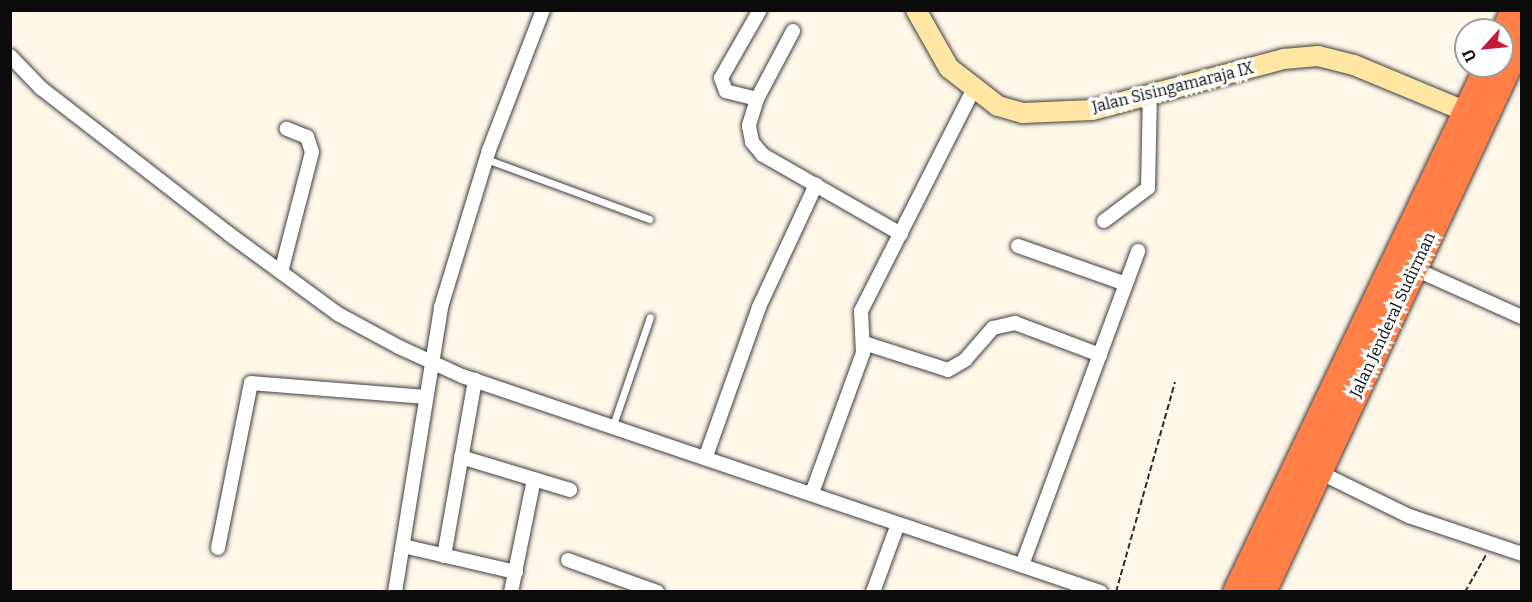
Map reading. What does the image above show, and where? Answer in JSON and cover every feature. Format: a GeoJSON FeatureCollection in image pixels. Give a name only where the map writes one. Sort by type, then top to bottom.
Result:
{"type":"FeatureCollection","features":[{"type":"Feature","properties":{"kind":"highway","name":"Jalan Jenderal Sudirman"},"geometry":{"type":"LineString","coordinates":[[1254,583],[1317,471],[1415,269],[1516,41],[1514,10]]}},
{"type":"Feature","properties":{"kind":"highway","name":"Jalan Jenderal Sudirman"},"geometry":{"type":"LineString","coordinates":[[1254,583],[1483,78]]}},
{"type":"Feature","properties":{"kind":"street"},"geometry":{"type":"LineString","coordinates":[[395,591],[429,360],[486,159],[543,10]]}},
{"type":"Feature","properties":{"kind":"street"},"geometry":{"type":"LineString","coordinates":[[757,99],[726,91],[721,78],[760,10]]}},
{"type":"Feature","properties":{"kind":"street","name":"Jalan Sisingamaraja IX"},"geometry":{"type":"LineString","coordinates":[[916,10],[931,44],[973,90],[1023,112],[1092,110],[1284,59],[1318,56],[1354,65],[1467,112]]}},
{"type":"Feature","properties":{"kind":"street"},"geometry":{"type":"LineString","coordinates":[[793,31],[757,99],[749,126],[752,142],[763,155],[901,234]]}},
{"type":"Feature","properties":{"kind":"street"},"geometry":{"type":"LineString","coordinates":[[10,56],[40,88],[338,314],[429,360],[475,380],[706,456],[898,524],[1100,591]]}},
{"type":"Feature","properties":{"kind":"street"},"geometry":{"type":"LineString","coordinates":[[812,493],[864,343],[858,319],[973,90]]}},
{"type":"Feature","properties":{"kind":"street"},"geometry":{"type":"LineString","coordinates":[[1104,221],[1148,188],[1150,96]]}},
{"type":"Feature","properties":{"kind":"street"},"geometry":{"type":"LineString","coordinates":[[281,272],[312,152],[307,137],[287,129]]}},
{"type":"Feature","properties":{"kind":"street"},"geometry":{"type":"LineString","coordinates":[[706,456],[759,307],[816,185]]}},
{"type":"Feature","properties":{"kind":"street"},"geometry":{"type":"LineString","coordinates":[[1018,246],[1126,284]]}},
{"type":"Feature","properties":{"kind":"street"},"geometry":{"type":"LineString","coordinates":[[1022,565],[1138,251]]}},
{"type":"Feature","properties":{"kind":"street"},"geometry":{"type":"LineString","coordinates":[[1415,269],[1521,317]]}},
{"type":"Feature","properties":{"kind":"street"},"geometry":{"type":"LineString","coordinates":[[864,343],[948,370],[965,360],[993,328],[1015,322],[1100,355]]}},
{"type":"Feature","properties":{"kind":"street"},"geometry":{"type":"LineString","coordinates":[[444,556],[475,380]]}},
{"type":"Feature","properties":{"kind":"street"},"geometry":{"type":"LineString","coordinates":[[218,548],[251,383],[425,397]]}},
{"type":"Feature","properties":{"kind":"street"},"geometry":{"type":"LineString","coordinates":[[461,457],[570,490]]}},
{"type":"Feature","properties":{"kind":"street"},"geometry":{"type":"LineString","coordinates":[[1317,471],[1409,516],[1521,554]]}},
{"type":"Feature","properties":{"kind":"street"},"geometry":{"type":"LineString","coordinates":[[512,591],[534,479]]}},
{"type":"Feature","properties":{"kind":"street"},"geometry":{"type":"LineString","coordinates":[[873,591],[898,524]]}},
{"type":"Feature","properties":{"kind":"street"},"geometry":{"type":"LineString","coordinates":[[403,546],[516,572]]}},
{"type":"Feature","properties":{"kind":"street"},"geometry":{"type":"LineString","coordinates":[[568,561],[657,591]]}},
{"type":"Feature","properties":{"kind":"lane"},"geometry":{"type":"LineString","coordinates":[[486,159],[649,219]]}},
{"type":"Feature","properties":{"kind":"lane"},"geometry":{"type":"LineString","coordinates":[[613,425],[650,317]]}},
{"type":"Feature","properties":{"kind":"path"},"geometry":{"type":"LineString","coordinates":[[1116,591],[1175,382]]}},
{"type":"Feature","properties":{"kind":"path"},"geometry":{"type":"LineString","coordinates":[[1465,591],[1493,544]]}}]}
